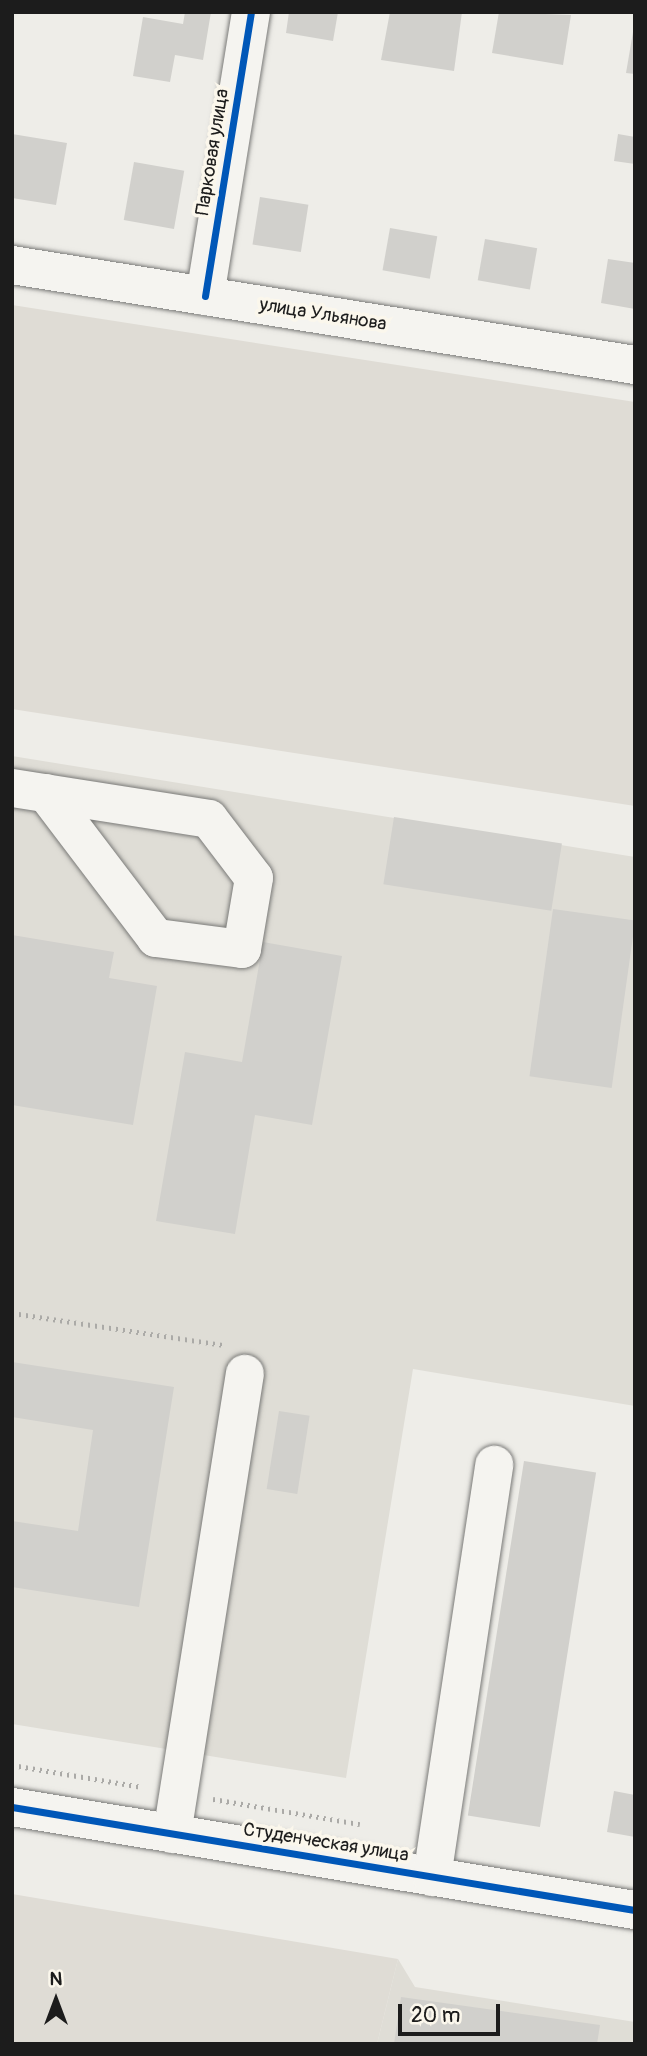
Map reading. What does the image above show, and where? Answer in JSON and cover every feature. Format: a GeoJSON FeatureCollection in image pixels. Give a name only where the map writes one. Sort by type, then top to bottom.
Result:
{"type":"FeatureCollection","features":[{"type":"Feature","properties":{"kind":"street","name":"Парковая улица"},"geometry":{"type":"LineString","coordinates":[[205,296],[251,12]]}},
{"type":"Feature","properties":{"kind":"street","name":"улица Ульянова"},"geometry":{"type":"LineString","coordinates":[[12,265],[635,366]]}},
{"type":"Feature","properties":{"kind":"street"},"geometry":{"type":"LineString","coordinates":[[29,791],[209,819],[254,877],[242,949],[156,938],[29,791]]}},
{"type":"Feature","properties":{"kind":"street"},"geometry":{"type":"LineString","coordinates":[[172,1834],[245,1374]]}},
{"type":"Feature","properties":{"kind":"street"},"geometry":{"type":"LineString","coordinates":[[432,1877],[494,1465]]}},
{"type":"Feature","properties":{"kind":"street","name":"Студенческая улица"},"geometry":{"type":"LineString","coordinates":[[12,1807],[635,1910]]}},
{"type":"Feature","properties":{"kind":"path"},"geometry":{"type":"LineString","coordinates":[[12,1312],[236,1347],[246,1364],[245,1374]]}},
{"type":"Feature","properties":{"kind":"path"},"geometry":{"type":"LineString","coordinates":[[12,1765],[369,1826]]}},
{"type":"Feature","properties":{"kind":"shaded area"},"geometry":{"type":"Polygon","coordinates":[[[12,305],[635,402],[635,806],[12,709],[12,305]]]}},
{"type":"Feature","properties":{"kind":"shaded area"},"geometry":{"type":"Polygon","coordinates":[[[12,756],[635,857],[635,1406],[413,1369],[346,1778],[12,1724],[12,756]]]}},
{"type":"Feature","properties":{"kind":"shaded area"},"geometry":{"type":"Polygon","coordinates":[[[12,1894],[398,1959],[377,2044],[12,2044],[12,1894]]]}},
{"type":"Feature","properties":{"kind":"shaded area"},"geometry":{"type":"Polygon","coordinates":[[[398,1959],[415,1987],[635,2022],[635,2044],[377,2044],[398,1959]]]}},
{"type":"Feature","properties":{"kind":"building"},"geometry":{"type":"Polygon","coordinates":[[[185,12],[211,12],[203,60],[175,55],[170,82],[133,76],[143,17],[183,24],[185,12]]]}},
{"type":"Feature","properties":{"kind":"building"},"geometry":{"type":"Polygon","coordinates":[[[289,12],[338,12],[333,41],[286,33],[289,12]]]}},
{"type":"Feature","properties":{"kind":"building"},"geometry":{"type":"Polygon","coordinates":[[[390,12],[462,12],[454,71],[381,60],[390,12]]]}},
{"type":"Feature","properties":{"kind":"building"},"geometry":{"type":"Polygon","coordinates":[[[499,12],[571,15],[563,65],[492,53],[499,12]]]}},
{"type":"Feature","properties":{"kind":"building"},"geometry":{"type":"Polygon","coordinates":[[[635,32],[635,74],[626,73],[635,32]]]}},
{"type":"Feature","properties":{"kind":"building"},"geometry":{"type":"Polygon","coordinates":[[[12,134],[67,143],[56,205],[12,198],[12,134]]]}},
{"type":"Feature","properties":{"kind":"building"},"geometry":{"type":"Polygon","coordinates":[[[618,134],[635,137],[635,164],[614,161],[618,134]]]}},
{"type":"Feature","properties":{"kind":"building"},"geometry":{"type":"Polygon","coordinates":[[[134,162],[184,171],[174,229],[124,220],[134,162]]]}},
{"type":"Feature","properties":{"kind":"building"},"geometry":{"type":"Polygon","coordinates":[[[260,197],[308,205],[301,252],[252,244],[260,197]]]}},
{"type":"Feature","properties":{"kind":"building"},"geometry":{"type":"Polygon","coordinates":[[[390,228],[437,236],[430,279],[383,270],[390,228]]]}},
{"type":"Feature","properties":{"kind":"building"},"geometry":{"type":"Polygon","coordinates":[[[485,239],[537,248],[530,290],[478,280],[485,239]]]}},
{"type":"Feature","properties":{"kind":"building"},"geometry":{"type":"Polygon","coordinates":[[[608,259],[635,263],[635,309],[601,303],[608,259]]]}},
{"type":"Feature","properties":{"kind":"building"},"geometry":{"type":"Polygon","coordinates":[[[394,817],[562,844],[551,911],[383,884],[394,817]]]}},
{"type":"Feature","properties":{"kind":"building"},"geometry":{"type":"Polygon","coordinates":[[[553,909],[635,921],[612,1088],[529,1076],[553,909]]]}},
{"type":"Feature","properties":{"kind":"building"},"geometry":{"type":"Polygon","coordinates":[[[12,935],[114,952],[109,978],[157,986],[133,1125],[12,1105],[12,935]]]}},
{"type":"Feature","properties":{"kind":"building"},"geometry":{"type":"Polygon","coordinates":[[[263,942],[342,956],[312,1125],[255,1115],[235,1234],[156,1221],[185,1052],[242,1062],[263,942]]]}},
{"type":"Feature","properties":{"kind":"building"},"geometry":{"type":"Polygon","coordinates":[[[12,1362],[174,1387],[139,1607],[12,1587],[12,1521],[78,1531],[93,1430],[12,1417],[12,1362]]]}},
{"type":"Feature","properties":{"kind":"building"},"geometry":{"type":"Polygon","coordinates":[[[279,1411],[310,1416],[297,1494],[267,1489],[279,1411]]]}},
{"type":"Feature","properties":{"kind":"building"},"geometry":{"type":"Polygon","coordinates":[[[524,1461],[596,1472],[540,1827],[468,1816],[524,1461]]]}},
{"type":"Feature","properties":{"kind":"building"},"geometry":{"type":"Polygon","coordinates":[[[614,1791],[635,1795],[635,1837],[607,1832],[614,1791]]]}},
{"type":"Feature","properties":{"kind":"building"},"geometry":{"type":"Polygon","coordinates":[[[401,1997],[600,2025],[597,2044],[394,2044],[401,1997]]]}},
{"type":"Feature","properties":{"kind":"cycle path"},"geometry":{"type":"LineString","coordinates":[[205,296],[251,12]]}},
{"type":"Feature","properties":{"kind":"cycle path"},"geometry":{"type":"LineString","coordinates":[[12,1807],[635,1910]]}}]}
